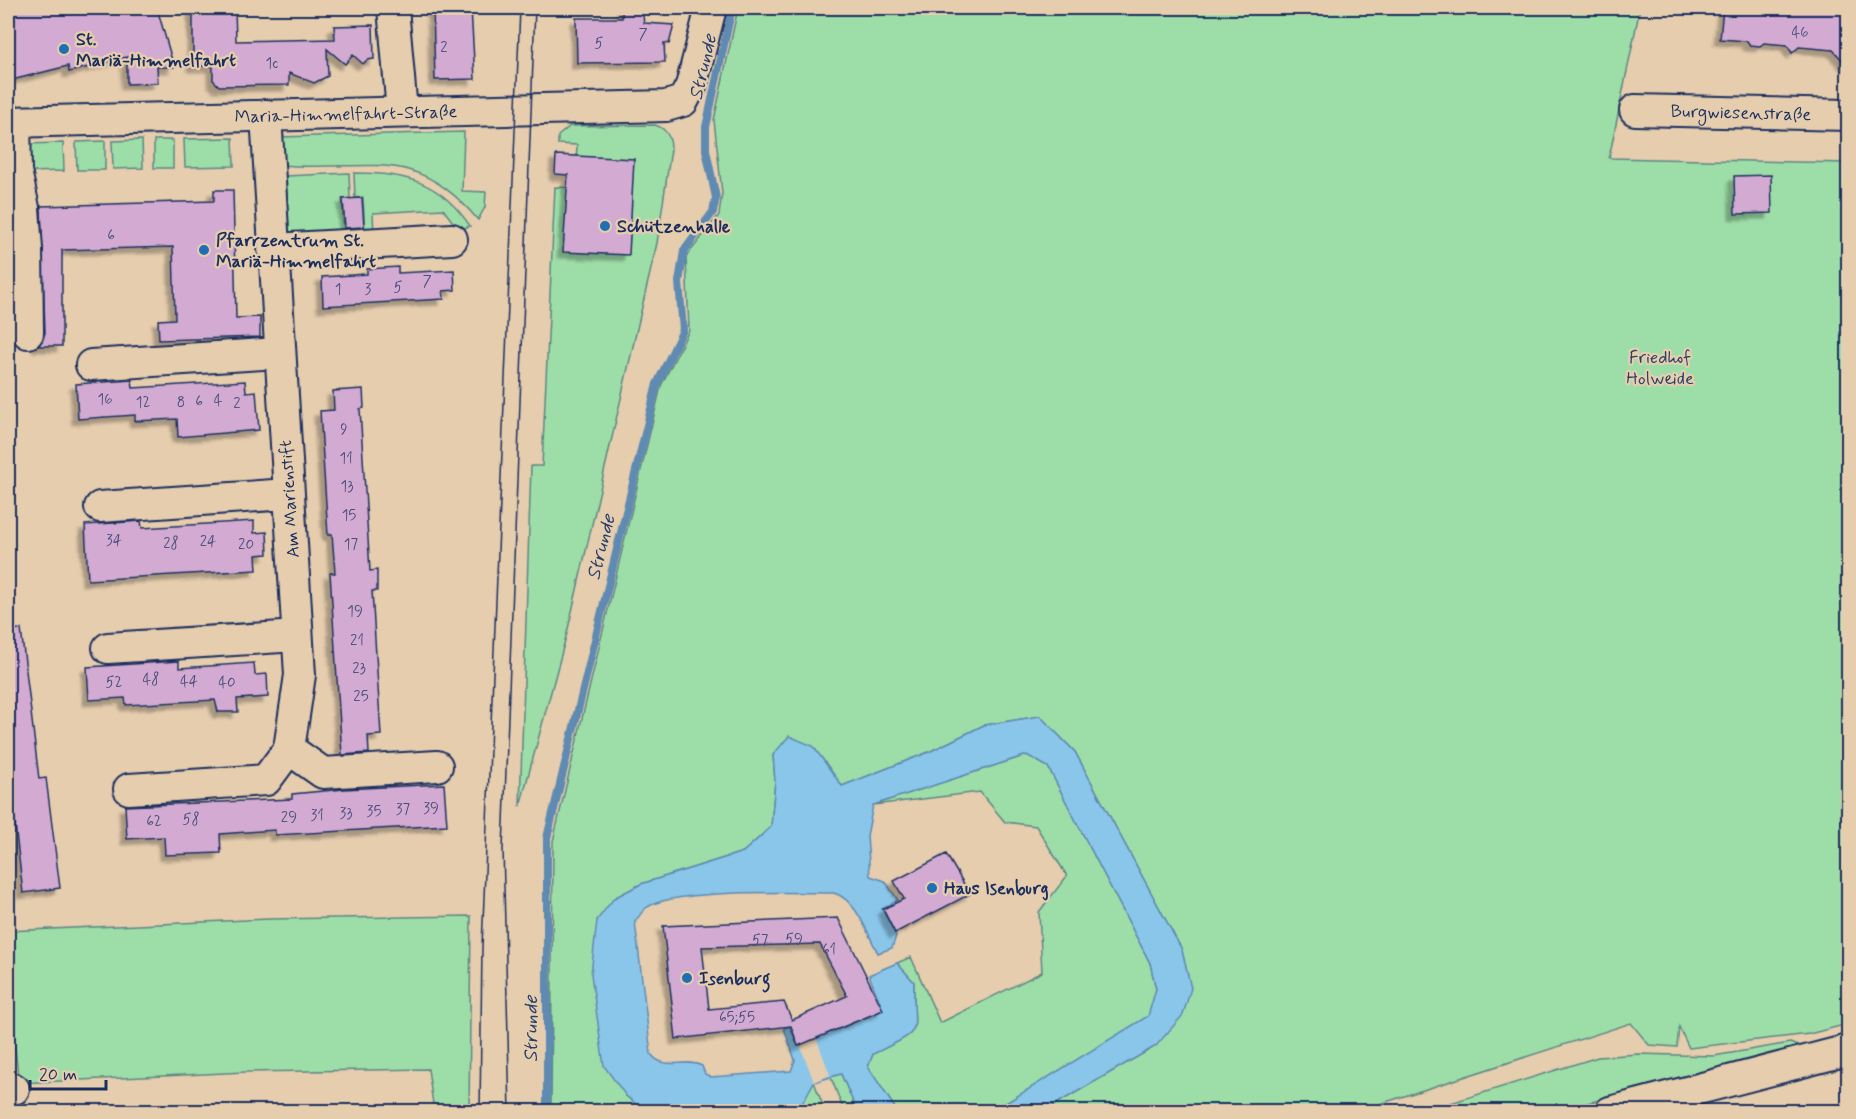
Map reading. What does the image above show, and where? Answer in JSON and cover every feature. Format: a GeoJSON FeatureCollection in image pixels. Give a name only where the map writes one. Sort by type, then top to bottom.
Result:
{"type":"FeatureCollection","features":[{"type":"Feature","properties":{"kind":"street"},"geometry":{"type":"LineString","coordinates":[[393,8],[402,112]]}},
{"type":"Feature","properties":{"kind":"street","name":"Maria-Himmelfahrt-Straße"},"geometry":{"type":"LineString","coordinates":[[11,122],[666,106],[683,101],[691,86],[711,8]]}},
{"type":"Feature","properties":{"kind":"street","name":"Burgwiesenstraße"},"geometry":{"type":"LineString","coordinates":[[1635,110],[1848,115]]}},
{"type":"Feature","properties":{"kind":"street","name":"Am Marienstift"},"geometry":{"type":"LineString","coordinates":[[266,115],[300,675],[289,749]]}},
{"type":"Feature","properties":{"kind":"street"},"geometry":{"type":"LineString","coordinates":[[11,122],[12,172],[24,208],[28,333]]}},
{"type":"Feature","properties":{"kind":"street"},"geometry":{"type":"LineString","coordinates":[[273,249],[452,238]]}},
{"type":"Feature","properties":{"kind":"street"},"geometry":{"type":"LineString","coordinates":[[91,365],[279,353]]}},
{"type":"Feature","properties":{"kind":"street"},"geometry":{"type":"LineString","coordinates":[[100,507],[288,494]]}},
{"type":"Feature","properties":{"kind":"street"},"geometry":{"type":"LineString","coordinates":[[108,648],[297,636]]}},
{"type":"Feature","properties":{"kind":"street"},"geometry":{"type":"LineString","coordinates":[[129,789],[266,780],[289,749],[323,773],[437,766]]}},
{"type":"Feature","properties":{"kind":"street"},"geometry":{"type":"LineString","coordinates":[[1610,1112],[1848,1050]]}},
{"type":"Feature","properties":{"kind":"green space","name":"Friedhof Holweide"},"geometry":{"type":"Polygon","coordinates":[[[738,8],[1640,8],[1609,158],[1848,163],[1848,1024],[1809,1034],[1689,1048],[1679,1027],[1677,1047],[1649,1045],[1631,1023],[1358,1111],[1044,1111],[1156,1046],[1182,950],[1075,752],[1040,716],[984,725],[929,752],[842,786],[813,746],[773,755],[775,781],[771,827],[743,852],[641,884],[614,898],[626,1096],[645,1111],[551,1112],[553,841],[661,386],[689,330],[686,257],[719,215],[722,193],[714,120],[738,8]]]}},
{"type":"Feature","properties":{"kind":"green space"},"geometry":{"type":"Polygon","coordinates":[[[655,125],[668,134],[671,149],[657,243],[567,633],[520,806],[531,466],[542,466],[555,187],[575,188],[577,145],[558,144],[558,136],[570,126],[655,125]]]}},
{"type":"Feature","properties":{"kind":"green space"},"geometry":{"type":"Polygon","coordinates":[[[464,132],[462,191],[486,192],[485,207],[478,220],[455,196],[432,180],[410,170],[364,165],[281,165],[280,137],[464,132]]]}},
{"type":"Feature","properties":{"kind":"green space"},"geometry":{"type":"Polygon","coordinates":[[[233,138],[234,166],[185,167],[184,139],[233,138]]]}},
{"type":"Feature","properties":{"kind":"green space"},"geometry":{"type":"Polygon","coordinates":[[[142,140],[143,168],[113,169],[112,141],[142,140]]]}},
{"type":"Feature","properties":{"kind":"green space"},"geometry":{"type":"Polygon","coordinates":[[[154,140],[173,140],[173,168],[154,168],[154,140]]]}},
{"type":"Feature","properties":{"kind":"green space"},"geometry":{"type":"Polygon","coordinates":[[[105,141],[105,170],[77,170],[76,142],[105,141]]]}},
{"type":"Feature","properties":{"kind":"green space"},"geometry":{"type":"Polygon","coordinates":[[[63,143],[64,171],[27,172],[26,144],[63,143]]]}},
{"type":"Feature","properties":{"kind":"green space"},"geometry":{"type":"Polygon","coordinates":[[[349,173],[350,198],[342,199],[344,233],[365,232],[363,197],[355,198],[354,173],[405,178],[434,189],[458,211],[470,226],[459,230],[443,209],[373,213],[374,235],[289,235],[286,176],[349,173]]]}},
{"type":"Feature","properties":{"kind":"green space"},"geometry":{"type":"Polygon","coordinates":[[[1027,755],[1048,767],[1150,963],[1156,989],[1149,1016],[993,1111],[897,1111],[868,1067],[873,1054],[910,1034],[915,1022],[914,982],[897,963],[911,957],[940,1023],[1042,972],[1039,912],[1067,876],[1036,826],[1005,822],[980,792],[873,805],[1027,755]]]}},
{"type":"Feature","properties":{"kind":"green space"},"geometry":{"type":"Polygon","coordinates":[[[471,916],[469,1111],[434,1111],[428,1069],[245,1072],[19,1083],[8,988],[8,931],[269,919],[471,916]]]}},
{"type":"Feature","properties":{"kind":"green space"},"geometry":{"type":"Polygon","coordinates":[[[1790,1043],[1800,1047],[1557,1111],[1422,1112],[1598,1057],[1638,1054],[1714,1056],[1790,1043]]]}},
{"type":"Feature","properties":{"kind":"green space"},"geometry":{"type":"Polygon","coordinates":[[[841,1074],[857,1111],[844,1111],[830,1075],[841,1074]]]}},
{"type":"Feature","properties":{"kind":"green space"},"geometry":{"type":"Polygon","coordinates":[[[814,1082],[825,1111],[684,1112],[725,1108],[814,1082]]]}},
{"type":"Feature","properties":{"kind":"water"},"geometry":{"type":"Polygon","coordinates":[[[1040,716],[1075,752],[1182,950],[1191,988],[1183,1015],[1156,1046],[1044,1111],[993,1111],[1148,1016],[1156,989],[1150,963],[1048,767],[1027,755],[873,805],[867,836],[870,876],[885,881],[898,900],[882,909],[896,936],[892,948],[878,953],[855,910],[842,897],[834,893],[765,892],[682,897],[646,908],[635,922],[651,1054],[662,1062],[702,1066],[705,1074],[711,1077],[791,1071],[795,1060],[784,1028],[790,1027],[798,1046],[883,1010],[869,975],[897,963],[914,982],[915,1022],[910,1034],[873,1054],[868,1067],[897,1111],[857,1111],[841,1074],[814,1082],[799,1109],[725,1108],[645,1111],[626,1096],[604,1066],[591,974],[597,920],[614,898],[641,884],[743,852],[771,827],[775,781],[773,755],[789,736],[813,746],[842,786],[929,752],[984,725],[1040,716]]]}},
{"type":"Feature","properties":{"kind":"pier"},"geometry":{"type":"Polygon","coordinates":[[[816,1037],[830,1075],[814,1082],[800,1045],[816,1037]]]}},
{"type":"Feature","properties":{"kind":"building","name":"St. Mariä-Himmelfahrt"},"geometry":{"type":"Polygon","coordinates":[[[8,8],[157,8],[174,67],[157,67],[158,83],[127,84],[127,57],[69,72],[68,66],[8,81],[8,8]]]}},
{"type":"Feature","properties":{"kind":"building"},"geometry":{"type":"Polygon","coordinates":[[[193,8],[235,8],[236,41],[335,39],[334,26],[373,25],[374,59],[367,60],[363,64],[353,55],[345,64],[327,49],[328,76],[314,83],[289,73],[289,85],[219,86],[213,80],[213,66],[193,66],[193,8]]]}},
{"type":"Feature","properties":{"kind":"building"},"geometry":{"type":"Polygon","coordinates":[[[433,8],[471,8],[475,79],[435,80],[433,8]]]}},
{"type":"Feature","properties":{"kind":"building"},"geometry":{"type":"Polygon","coordinates":[[[622,8],[642,8],[644,23],[674,25],[669,44],[664,43],[665,62],[577,63],[576,18],[622,18],[622,8]]]}},
{"type":"Feature","properties":{"kind":"building"},"geometry":{"type":"Polygon","coordinates":[[[1723,8],[1848,9],[1848,66],[1833,50],[1799,47],[1792,53],[1787,45],[1764,43],[1760,46],[1750,45],[1747,41],[1720,39],[1723,8]]]}},
{"type":"Feature","properties":{"kind":"building","name":"Schützenhalle"},"geometry":{"type":"Polygon","coordinates":[[[556,155],[634,159],[629,255],[563,252],[568,175],[555,174],[556,155]]]}},
{"type":"Feature","properties":{"kind":"building"},"geometry":{"type":"Polygon","coordinates":[[[1771,175],[1772,213],[1735,214],[1734,176],[1771,175]]]}},
{"type":"Feature","properties":{"kind":"building"},"geometry":{"type":"Polygon","coordinates":[[[214,190],[233,190],[236,318],[260,317],[260,337],[159,340],[158,320],[175,319],[173,247],[62,250],[62,346],[38,346],[45,333],[41,206],[214,201],[214,190]]]}},
{"type":"Feature","properties":{"kind":"building"},"geometry":{"type":"Polygon","coordinates":[[[362,198],[364,227],[345,228],[343,199],[362,198]]]}},
{"type":"Feature","properties":{"kind":"building"},"geometry":{"type":"Polygon","coordinates":[[[398,267],[398,273],[454,270],[455,290],[443,291],[444,299],[323,306],[322,277],[367,274],[367,269],[398,267]]]}},
{"type":"Feature","properties":{"kind":"building"},"geometry":{"type":"Polygon","coordinates":[[[132,380],[133,388],[245,381],[246,392],[256,391],[259,430],[178,437],[177,419],[135,421],[135,415],[78,419],[76,384],[132,380]]]}},
{"type":"Feature","properties":{"kind":"building"},"geometry":{"type":"Polygon","coordinates":[[[363,389],[364,408],[360,409],[370,571],[377,570],[377,591],[372,591],[381,735],[368,736],[369,753],[342,755],[330,573],[335,573],[332,534],[328,535],[320,411],[334,410],[333,391],[363,389]]]}},
{"type":"Feature","properties":{"kind":"building"},"geometry":{"type":"Polygon","coordinates":[[[141,521],[142,528],[254,521],[254,533],[267,532],[268,554],[256,555],[257,570],[88,580],[85,525],[141,521]]]}},
{"type":"Feature","properties":{"kind":"building"},"geometry":{"type":"Polygon","coordinates":[[[21,629],[39,779],[46,778],[60,888],[23,893],[10,782],[8,783],[8,630],[21,629]]]}},
{"type":"Feature","properties":{"kind":"building"},"geometry":{"type":"Polygon","coordinates":[[[179,661],[179,668],[254,663],[255,675],[267,674],[268,697],[237,699],[238,712],[218,712],[215,700],[126,705],[125,698],[89,700],[87,667],[179,661]]]}},
{"type":"Feature","properties":{"kind":"building"},"geometry":{"type":"Polygon","coordinates":[[[444,784],[447,825],[275,835],[275,830],[220,834],[221,853],[165,855],[164,837],[127,839],[125,806],[292,799],[292,794],[444,784]]]}},
{"type":"Feature","properties":{"kind":"building","name":"Haus Isenburg"},"geometry":{"type":"Polygon","coordinates":[[[946,854],[970,894],[895,933],[883,909],[904,899],[894,881],[946,854]]]}},
{"type":"Feature","properties":{"kind":"building"},"geometry":{"type":"Polygon","coordinates":[[[838,918],[883,1010],[798,1046],[791,1026],[676,1039],[663,926],[838,918]],[[820,944],[702,947],[709,1009],[784,1002],[792,1020],[847,996],[820,944]]]}},
{"type":"Feature","properties":{"kind":"waterway","name":"Strunde"},"geometry":{"type":"LineString","coordinates":[[547,1112],[547,838],[657,384],[683,330],[679,282],[684,251],[713,212],[716,198],[706,150],[706,127],[732,8]]}},
{"type":"Feature","properties":{"kind":"tram line"},"geometry":{"type":"LineString","coordinates":[[480,1112],[482,947],[520,8]]}},
{"type":"Feature","properties":{"kind":"tram line"},"geometry":{"type":"LineString","coordinates":[[510,1112],[503,849],[535,8]]}},
{"type":"Feature","properties":{"kind":"place","name":"St. Mariä-Himmelfahrt"},"geometry":{"type":"Point","coordinates":[64,49]}},
{"type":"Feature","properties":{"kind":"place","name":"Schützenhalle"},"geometry":{"type":"Point","coordinates":[605,226]}},
{"type":"Feature","properties":{"kind":"place","name":"Pfarrzentrum St. Mariä-Himmelfahrt"},"geometry":{"type":"Point","coordinates":[204,250]}},
{"type":"Feature","properties":{"kind":"place","name":"Haus Isenburg"},"geometry":{"type":"Point","coordinates":[932,888]}},
{"type":"Feature","properties":{"kind":"place","name":"Isenburg"},"geometry":{"type":"Point","coordinates":[687,978]}}]}
